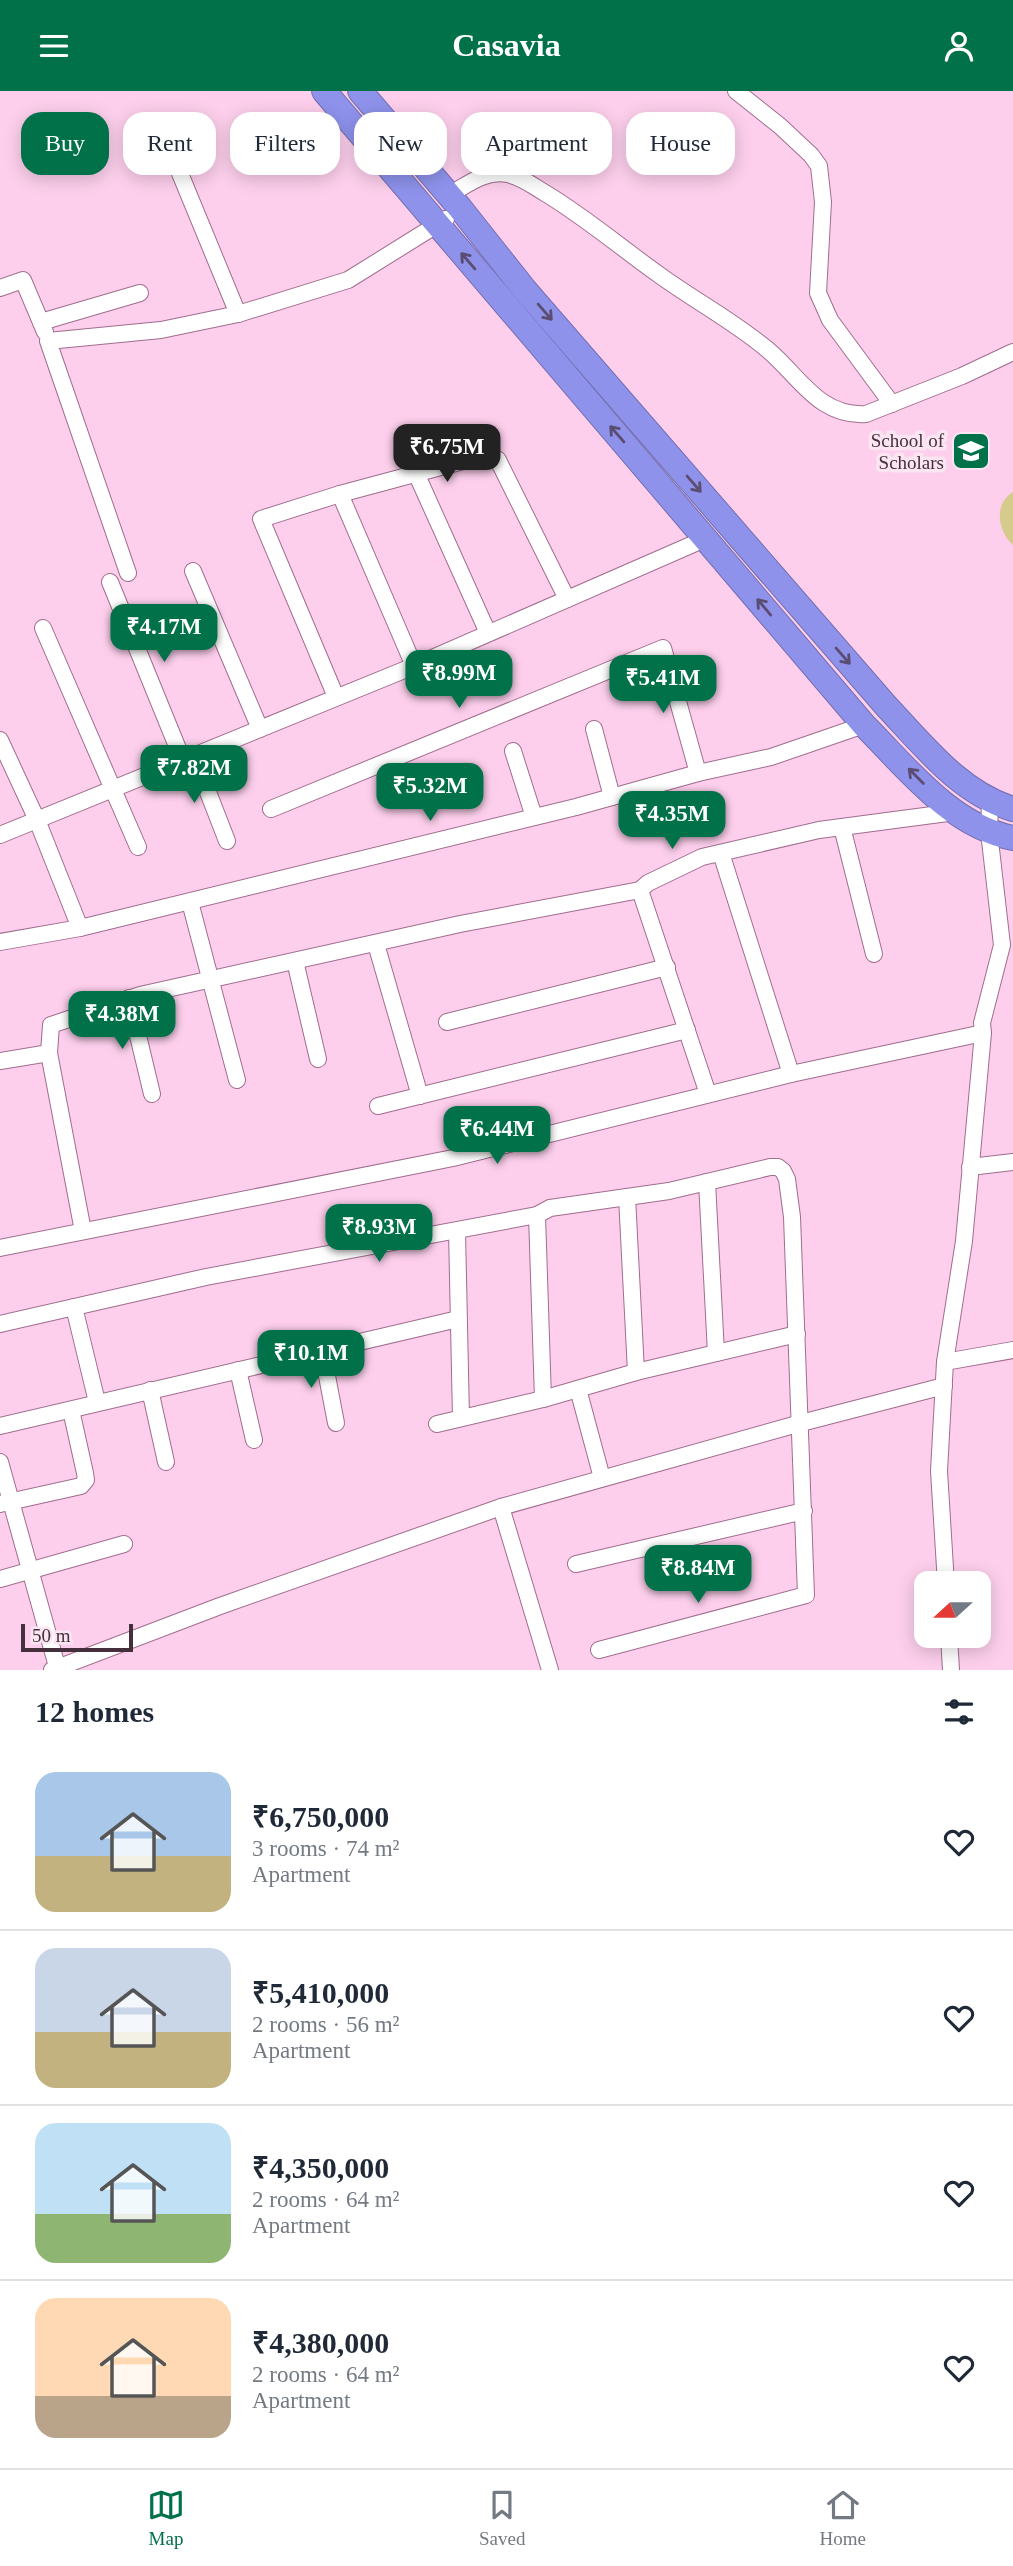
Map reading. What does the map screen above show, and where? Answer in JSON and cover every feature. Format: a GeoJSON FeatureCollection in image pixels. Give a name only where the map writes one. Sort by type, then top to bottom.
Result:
{"type":"FeatureCollection","features":[{"type":"Feature","properties":{"kind":"highway"},"geometry":{"type":"LineString","coordinates":[[324,91],[864,725],[932,793],[955,812],[989,832],[1013,838]]}},
{"type":"Feature","properties":{"kind":"highway"},"geometry":{"type":"LineString","coordinates":[[360,91],[525,289],[887,707],[964,783],[1002,806]]}},
{"type":"Feature","properties":{"kind":"street"},"geometry":{"type":"LineString","coordinates":[[736,91],[780,126],[819,166],[823,202],[818,293],[830,320],[892,404]]}},
{"type":"Feature","properties":{"kind":"street"},"geometry":{"type":"LineString","coordinates":[[48,341],[161,330],[238,314],[348,280],[438,226],[454,202],[478,178],[506,174],[522,179],[573,210],[660,275],[733,321],[770,352],[819,401],[836,411],[852,415],[866,414],[962,376],[1013,352]]}},
{"type":"Feature","properties":{"kind":"street"},"geometry":{"type":"LineString","coordinates":[[181,175],[238,314]]}},
{"type":"Feature","properties":{"kind":"street"},"geometry":{"type":"LineString","coordinates":[[0,288],[23,280],[48,341],[128,573]]}},
{"type":"Feature","properties":{"kind":"street"},"geometry":{"type":"LineString","coordinates":[[41,322],[140,293]]}},
{"type":"Feature","properties":{"kind":"street"},"geometry":{"type":"LineString","coordinates":[[336,697],[261,519],[340,494],[489,454],[498,460],[567,599]]}},
{"type":"Feature","properties":{"kind":"street"},"geometry":{"type":"LineString","coordinates":[[416,473],[488,633]]}},
{"type":"Feature","properties":{"kind":"street"},"geometry":{"type":"LineString","coordinates":[[340,494],[414,666]]}},
{"type":"Feature","properties":{"kind":"street"},"geometry":{"type":"LineString","coordinates":[[0,835],[414,666],[706,538]]}},
{"type":"Feature","properties":{"kind":"street"},"geometry":{"type":"LineString","coordinates":[[192,571],[260,729]]}},
{"type":"Feature","properties":{"kind":"street"},"geometry":{"type":"LineString","coordinates":[[110,582],[227,841]]}},
{"type":"Feature","properties":{"kind":"street"},"geometry":{"type":"LineString","coordinates":[[43,628],[138,847]]}},
{"type":"Feature","properties":{"kind":"street"},"geometry":{"type":"LineString","coordinates":[[271,809],[663,647],[698,773]]}},
{"type":"Feature","properties":{"kind":"street"},"geometry":{"type":"LineString","coordinates":[[0,941],[80,928],[534,817],[698,773],[771,757],[864,725]]}},
{"type":"Feature","properties":{"kind":"street"},"geometry":{"type":"LineString","coordinates":[[594,729],[612,797]]}},
{"type":"Feature","properties":{"kind":"street"},"geometry":{"type":"LineString","coordinates":[[0,740],[37,820],[80,928]]}},
{"type":"Feature","properties":{"kind":"street"},"geometry":{"type":"LineString","coordinates":[[513,751],[534,817]]}},
{"type":"Feature","properties":{"kind":"street"},"geometry":{"type":"LineString","coordinates":[[945,1571],[939,1471],[945,1362],[964,1241],[982,1023],[1002,945],[989,832],[1002,806]]}},
{"type":"Feature","properties":{"kind":"street"},"geometry":{"type":"LineString","coordinates":[[83,1231],[49,1053],[51,1025],[128,999],[212,979],[460,924],[640,890],[648,883],[702,857],[819,830],[955,812]]}},
{"type":"Feature","properties":{"kind":"street"},"geometry":{"type":"LineString","coordinates":[[842,827],[874,954]]}},
{"type":"Feature","properties":{"kind":"street"},"geometry":{"type":"LineString","coordinates":[[722,853],[791,1074]]}},
{"type":"Feature","properties":{"kind":"street"},"geometry":{"type":"LineString","coordinates":[[640,890],[708,1094]]}},
{"type":"Feature","properties":{"kind":"street"},"geometry":{"type":"LineString","coordinates":[[190,902],[237,1080]]}},
{"type":"Feature","properties":{"kind":"street"},"geometry":{"type":"LineString","coordinates":[[376,944],[420,1096]]}},
{"type":"Feature","properties":{"kind":"street"},"geometry":{"type":"LineString","coordinates":[[1002,945],[1013,962]]}},
{"type":"Feature","properties":{"kind":"street"},"geometry":{"type":"LineString","coordinates":[[295,961],[318,1059]]}},
{"type":"Feature","properties":{"kind":"street"},"geometry":{"type":"LineString","coordinates":[[447,1022],[667,967]]}},
{"type":"Feature","properties":{"kind":"street"},"geometry":{"type":"LineString","coordinates":[[128,999],[152,1094]]}},
{"type":"Feature","properties":{"kind":"street"},"geometry":{"type":"LineString","coordinates":[[378,1106],[687,1030]]}},
{"type":"Feature","properties":{"kind":"street"},"geometry":{"type":"LineString","coordinates":[[0,1248],[453,1158],[791,1074],[983,1033]]}},
{"type":"Feature","properties":{"kind":"street"},"geometry":{"type":"LineString","coordinates":[[0,1061],[49,1053]]}},
{"type":"Feature","properties":{"kind":"street"},"geometry":{"type":"LineString","coordinates":[[970,1167],[1013,1161]]}},
{"type":"Feature","properties":{"kind":"street"},"geometry":{"type":"LineString","coordinates":[[0,1324],[206,1277],[537,1215],[550,1208],[669,1191],[778,1167],[787,1179],[792,1217],[802,1423],[806,1595],[599,1650]]}},
{"type":"Feature","properties":{"kind":"street"},"geometry":{"type":"LineString","coordinates":[[707,1182],[716,1353]]}},
{"type":"Feature","properties":{"kind":"street"},"geometry":{"type":"LineString","coordinates":[[627,1197],[636,1372]]}},
{"type":"Feature","properties":{"kind":"street"},"geometry":{"type":"LineString","coordinates":[[537,1215],[543,1399]]}},
{"type":"Feature","properties":{"kind":"street"},"geometry":{"type":"LineString","coordinates":[[457,1231],[461,1418]]}},
{"type":"Feature","properties":{"kind":"street"},"geometry":{"type":"LineString","coordinates":[[74,1307],[97,1402]]}},
{"type":"Feature","properties":{"kind":"street"},"geometry":{"type":"LineString","coordinates":[[0,1426],[458,1319]]}},
{"type":"Feature","properties":{"kind":"street"},"geometry":{"type":"LineString","coordinates":[[437,1424],[543,1399],[636,1372],[797,1334]]}},
{"type":"Feature","properties":{"kind":"street"},"geometry":{"type":"LineString","coordinates":[[945,1362],[1013,1349]]}},
{"type":"Feature","properties":{"kind":"street"},"geometry":{"type":"LineString","coordinates":[[322,1350],[335,1423]]}},
{"type":"Feature","properties":{"kind":"street"},"geometry":{"type":"LineString","coordinates":[[238,1370],[254,1440]]}},
{"type":"Feature","properties":{"kind":"street"},"geometry":{"type":"LineString","coordinates":[[0,1462],[6,1503],[30,1570],[56,1669],[220,1606],[501,1507],[944,1386]]}},
{"type":"Feature","properties":{"kind":"street"},"geometry":{"type":"LineString","coordinates":[[578,1389],[602,1478]]}},
{"type":"Feature","properties":{"kind":"street"},"geometry":{"type":"LineString","coordinates":[[150,1390],[166,1462]]}},
{"type":"Feature","properties":{"kind":"street"},"geometry":{"type":"LineString","coordinates":[[6,1503],[82,1486],[86,1480],[71,1410]]}},
{"type":"Feature","properties":{"kind":"street"},"geometry":{"type":"LineString","coordinates":[[501,1507],[550,1670]]}},
{"type":"Feature","properties":{"kind":"street"},"geometry":{"type":"LineString","coordinates":[[576,1565],[804,1511]]}},
{"type":"Feature","properties":{"kind":"street"},"geometry":{"type":"LineString","coordinates":[[0,1579],[124,1544]]}},
{"type":"Feature","properties":{"kind":"street"},"geometry":{"type":"LineString","coordinates":[[950,1649],[951,1670]]}},
{"type":"Feature","properties":{"kind":"shaded area"},"geometry":{"type":"Polygon","coordinates":[[[1013,492],[1013,545],[1001,526],[1000,511],[1002,504],[1013,492]]]}},
{"type":"Feature","properties":{"kind":"place","name":"School of Scholars"},"geometry":{"type":"Point","coordinates":[971,451]}}]}
